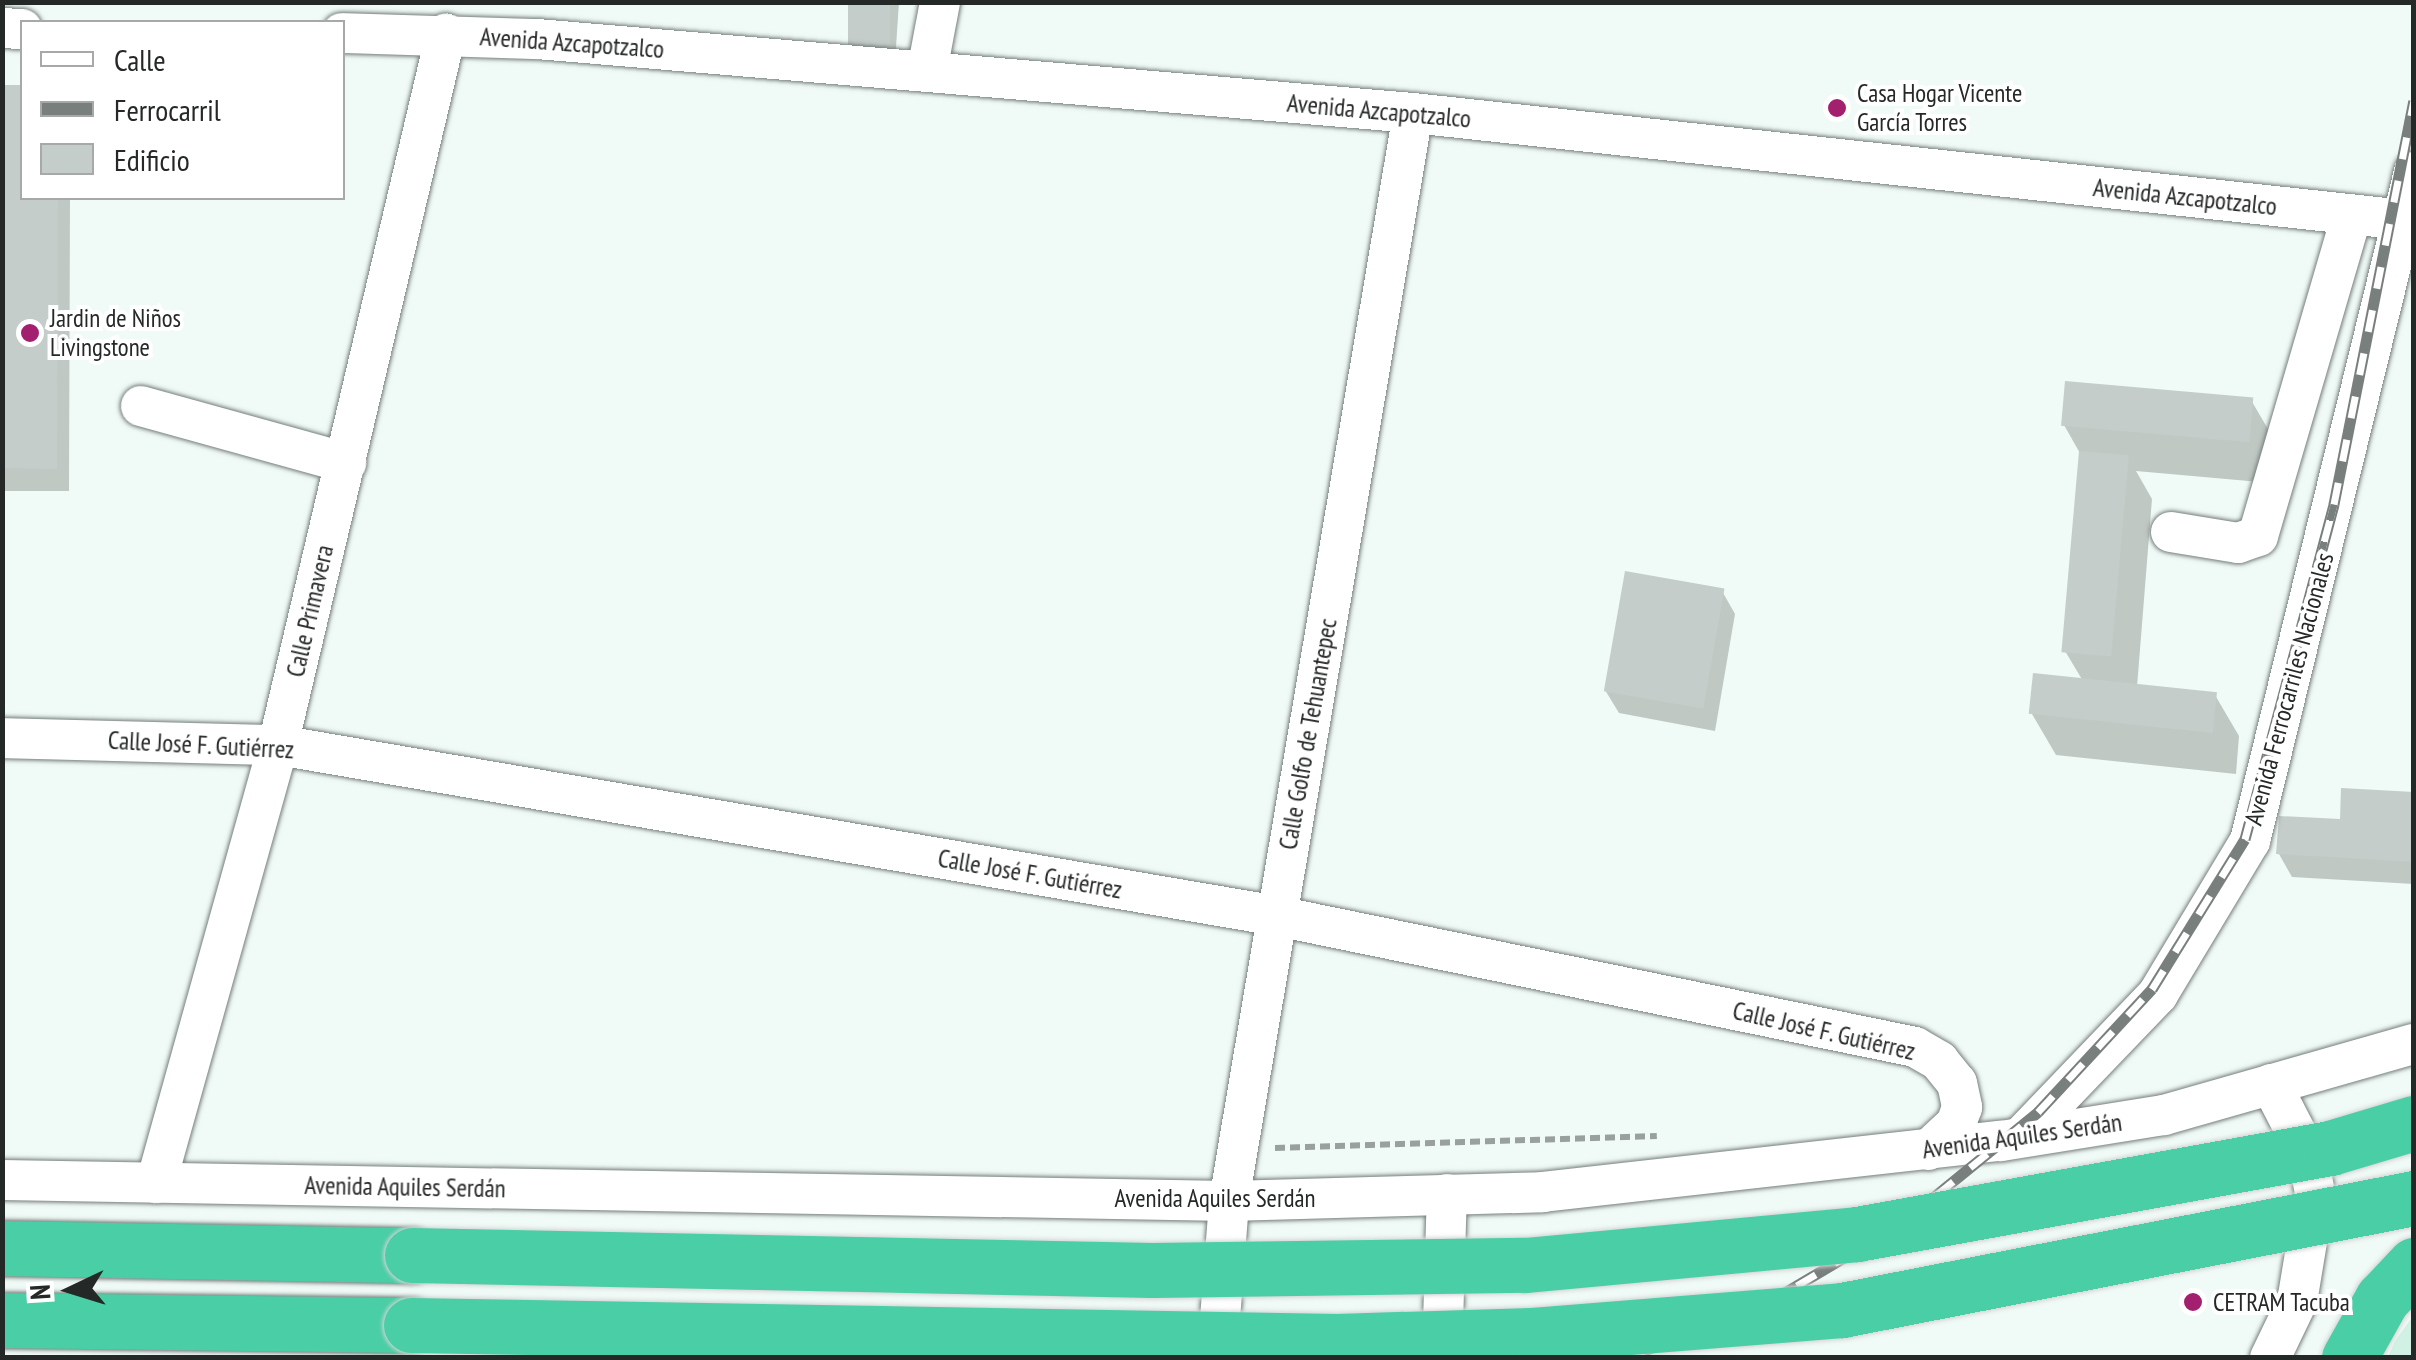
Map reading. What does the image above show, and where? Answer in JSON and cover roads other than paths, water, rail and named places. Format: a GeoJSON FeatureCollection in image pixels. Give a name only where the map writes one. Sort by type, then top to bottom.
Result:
{"type":"FeatureCollection","features":[{"type":"Feature","properties":{"kind":"highway"},"geometry":{"type":"LineString","coordinates":[[2,1248],[1152,1270],[1525,1265],[1857,1234],[2330,1148],[2414,1123]]}},
{"type":"Feature","properties":{"kind":"highway"},"geometry":{"type":"LineString","coordinates":[[2,1320],[1152,1335],[1337,1341],[1512,1336],[1842,1310],[2414,1198]]}},
{"type":"Feature","properties":{"kind":"highway"},"geometry":{"type":"LineString","coordinates":[[2349,1358],[2374,1311],[2414,1265]]}},
{"type":"Feature","properties":{"kind":"highway"},"geometry":{"type":"LineString","coordinates":[[1152,1335],[1230,1358]]}},
{"type":"Feature","properties":{"kind":"street"},"geometry":{"type":"LineString","coordinates":[[927,72],[940,2]]}},
{"type":"Feature","properties":{"kind":"street","name":"Avenida Azcapotzalco"},"geometry":{"type":"LineString","coordinates":[[345,33],[446,34],[545,21],[927,72],[1413,113],[2409,221]]}},
{"type":"Feature","properties":{"kind":"street","name":"Calle Primavera"},"geometry":{"type":"LineString","coordinates":[[156,1183],[278,745],[446,34]]}},
{"type":"Feature","properties":{"kind":"street","name":"Calle Golfo de Tehuantepec"},"geometry":{"type":"LineString","coordinates":[[1216,1358],[1229,1201],[1413,113]]}},
{"type":"Feature","properties":{"kind":"street","name":"Avenida Ferrocarriles Nacionales"},"geometry":{"type":"LineString","coordinates":[[2022,1136],[2158,994],[2250,841],[2409,221],[2414,172]]}},
{"type":"Feature","properties":{"kind":"street"},"geometry":{"type":"LineString","coordinates":[[2172,532],[2238,542],[2258,536],[2352,215]]}},
{"type":"Feature","properties":{"kind":"street"},"geometry":{"type":"LineString","coordinates":[[142,406],[346,463]]}},
{"type":"Feature","properties":{"kind":"street","name":"Calle José F. Gutiérrez"},"geometry":{"type":"LineString","coordinates":[[2,738],[278,745],[1277,916],[1915,1047],[1939,1061],[1957,1084],[1962,1107],[1956,1124],[1928,1150]]}},
{"type":"Feature","properties":{"kind":"street","name":"Avenida Aquiles Serdán"},"geometry":{"type":"LineString","coordinates":[[2,1180],[1229,1201],[1543,1192],[1928,1150],[2164,1115],[2414,1044]]}},
{"type":"Feature","properties":{"kind":"street"},"geometry":{"type":"LineString","coordinates":[[2270,1358],[2297,1302],[2315,1193],[2308,1156],[2272,1084]]}},
{"type":"Feature","properties":{"kind":"street"},"geometry":{"type":"LineString","coordinates":[[1442,1358],[1447,1194]]}},
{"type":"Feature","properties":{"kind":"railway"},"geometry":{"type":"LineString","coordinates":[[1624,1358],[1759,1308],[1902,1223],[2038,1112],[2152,989],[2245,839],[2334,504],[2414,101]]}},
{"type":"Feature","properties":{"kind":"place","name":"Casa Hogar Vicente García Torres"},"geometry":{"type":"Point","coordinates":[1837,108]}},
{"type":"Feature","properties":{"kind":"place","name":"Jardin de Niños Livingstone"},"geometry":{"type":"Point","coordinates":[30,333]}},
{"type":"Feature","properties":{"kind":"place","name":"CETRAM Tacuba"},"geometry":{"type":"Point","coordinates":[2193,1302]}}]}
